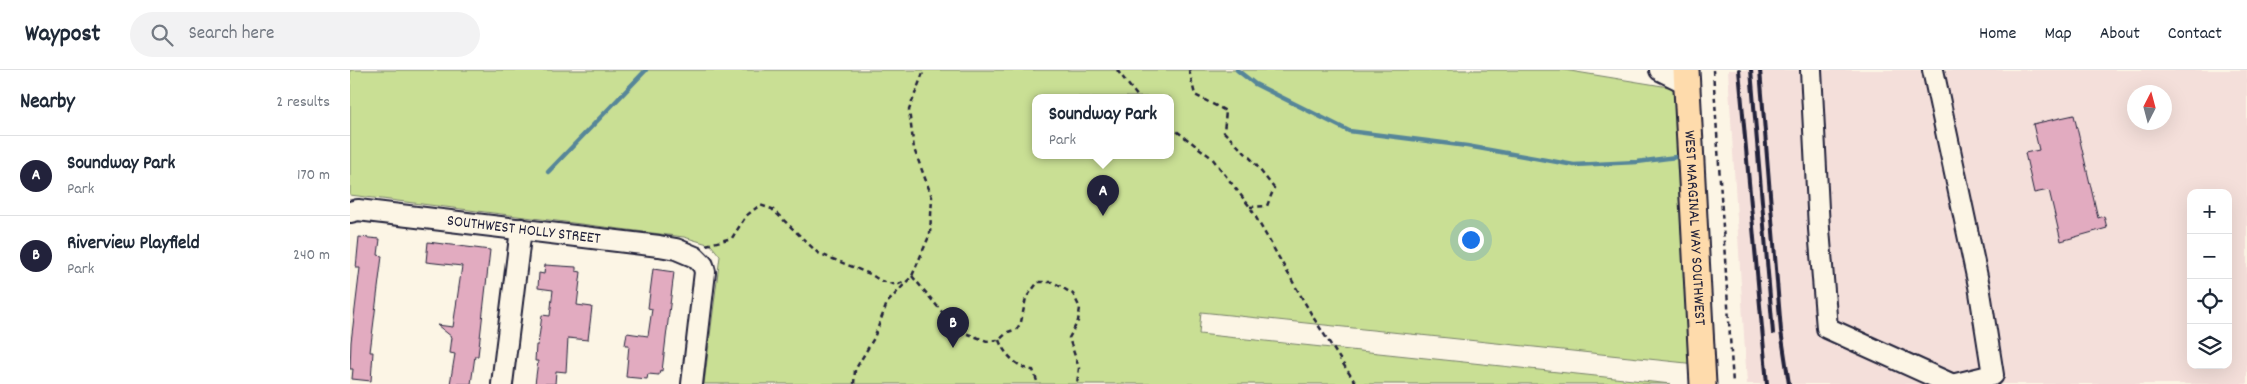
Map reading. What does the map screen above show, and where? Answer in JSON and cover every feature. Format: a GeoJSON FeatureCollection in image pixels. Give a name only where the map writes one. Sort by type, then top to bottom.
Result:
{"type":"FeatureCollection","features":[{"type":"Feature","properties":{"kind":"main road","name":"WEST MARGINAL WAY SOUTHWEST"},"geometry":{"type":"LineString","coordinates":[[1686,76],[1703,384]]}},
{"type":"Feature","properties":{"kind":"street"},"geometry":{"type":"LineString","coordinates":[[1660,70],[1686,76]]}},
{"type":"Feature","properties":{"kind":"street"},"geometry":{"type":"LineString","coordinates":[[1811,70],[1819,229],[1827,328],[1951,384]]}},
{"type":"Feature","properties":{"kind":"street"},"geometry":{"type":"LineString","coordinates":[[1933,70],[1979,286],[1993,375],[1956,384]]}},
{"type":"Feature","properties":{"kind":"street","name":"SOUTHWEST HOLLY STREET"},"geometry":{"type":"LineString","coordinates":[[350,212],[358,210],[659,246],[676,249],[694,256]]}},
{"type":"Feature","properties":{"kind":"street"},"geometry":{"type":"LineString","coordinates":[[502,384],[521,229]]}},
{"type":"Feature","properties":{"kind":"street"},"geometry":{"type":"LineString","coordinates":[[692,384],[705,282],[703,265],[694,256]]}},
{"type":"Feature","properties":{"kind":"path"},"geometry":{"type":"LineString","coordinates":[[854,384],[856,370],[874,338],[887,303],[912,276],[930,234],[932,197],[914,150],[909,110],[924,70]]}},
{"type":"Feature","properties":{"kind":"path"},"geometry":{"type":"LineString","coordinates":[[1117,70],[1136,94]]}},
{"type":"Feature","properties":{"kind":"path"},"geometry":{"type":"LineString","coordinates":[[1189,70],[1195,95],[1226,111],[1224,132],[1253,161],[1274,188],[1267,206],[1250,207]]}},
{"type":"Feature","properties":{"kind":"path"},"geometry":{"type":"LineString","coordinates":[[1713,70],[1732,384]]}},
{"type":"Feature","properties":{"kind":"path"},"geometry":{"type":"LineString","coordinates":[[1174,129],[1212,158],[1250,207],[1313,317],[1356,384]]}},
{"type":"Feature","properties":{"kind":"path"},"geometry":{"type":"LineString","coordinates":[[694,256],[695,244],[703,245],[732,238],[746,216],[760,205],[772,209],[818,253],[870,274],[881,281],[897,285],[908,280]]}},
{"type":"Feature","properties":{"kind":"path"},"geometry":{"type":"LineString","coordinates":[[912,276],[957,330],[987,341],[1000,340],[1008,332],[1017,329],[1031,289],[1038,282],[1053,282],[1073,294],[1080,308],[1078,321],[1069,338],[1079,368],[1077,384]]}},
{"type":"Feature","properties":{"kind":"path"},"geometry":{"type":"LineString","coordinates":[[1000,340],[1003,350],[1025,370],[1034,370],[1038,384]]}},
{"type":"Feature","properties":{"kind":"shaded area"},"geometry":{"type":"Polygon","coordinates":[[[1728,70],[2247,70],[2247,384],[1747,384],[1728,70]]]}},
{"type":"Feature","properties":{"kind":"green space"},"geometry":{"type":"Polygon","coordinates":[[[350,70],[1564,70],[1681,89],[1696,364],[1201,312],[1199,334],[1671,384],[704,384],[720,256],[711,245],[684,237],[350,195],[350,70]]]}},
{"type":"Feature","properties":{"kind":"building"},"geometry":{"type":"Polygon","coordinates":[[[2074,115],[2098,218],[2104,216],[2107,228],[2061,241],[2049,190],[2034,193],[2025,153],[2039,150],[2033,124],[2074,115]]]}},
{"type":"Feature","properties":{"kind":"building"},"geometry":{"type":"Polygon","coordinates":[[[359,237],[380,239],[378,255],[382,256],[370,352],[373,352],[371,381],[352,379],[353,369],[350,369],[351,342],[360,268],[356,268],[359,237]]]}},
{"type":"Feature","properties":{"kind":"building"},"geometry":{"type":"Polygon","coordinates":[[[428,242],[490,250],[478,356],[475,356],[471,384],[450,384],[455,354],[450,353],[452,337],[437,325],[453,327],[462,266],[426,262],[428,242]]]}},
{"type":"Feature","properties":{"kind":"building"},"geometry":{"type":"Polygon","coordinates":[[[545,265],[576,267],[576,271],[581,272],[577,305],[592,307],[588,340],[568,338],[566,372],[556,371],[555,384],[535,384],[538,361],[535,361],[536,345],[538,345],[542,315],[550,316],[553,290],[538,288],[539,273],[544,274],[545,265]]]}},
{"type":"Feature","properties":{"kind":"building"},"geometry":{"type":"Polygon","coordinates":[[[653,269],[674,272],[662,371],[660,370],[659,375],[648,374],[647,379],[626,377],[629,345],[625,345],[627,333],[648,336],[652,309],[648,308],[653,269]]]}},
{"type":"Feature","properties":{"kind":"waterway"},"geometry":{"type":"LineString","coordinates":[[548,172],[646,70]]}},
{"type":"Feature","properties":{"kind":"waterway"},"geometry":{"type":"LineString","coordinates":[[1237,70],[1255,84],[1349,131],[1467,146],[1574,165],[1637,162],[1676,157]]}},
{"type":"Feature","properties":{"kind":"railway"},"geometry":{"type":"LineString","coordinates":[[1739,70],[1767,384]]}},
{"type":"Feature","properties":{"kind":"railway"},"geometry":{"type":"LineString","coordinates":[[1751,70],[1773,333]]}},
{"type":"Feature","properties":{"kind":"railway"},"geometry":{"type":"LineString","coordinates":[[1760,70],[1781,331],[1789,384]]}},
{"type":"Feature","properties":{"kind":"place","name":"Soundway Park"},"geometry":{"type":"Point","coordinates":[1103,216]}},
{"type":"Feature","properties":{"kind":"place","name":"Riverview Playfield"},"geometry":{"type":"Point","coordinates":[953,348]}}]}
